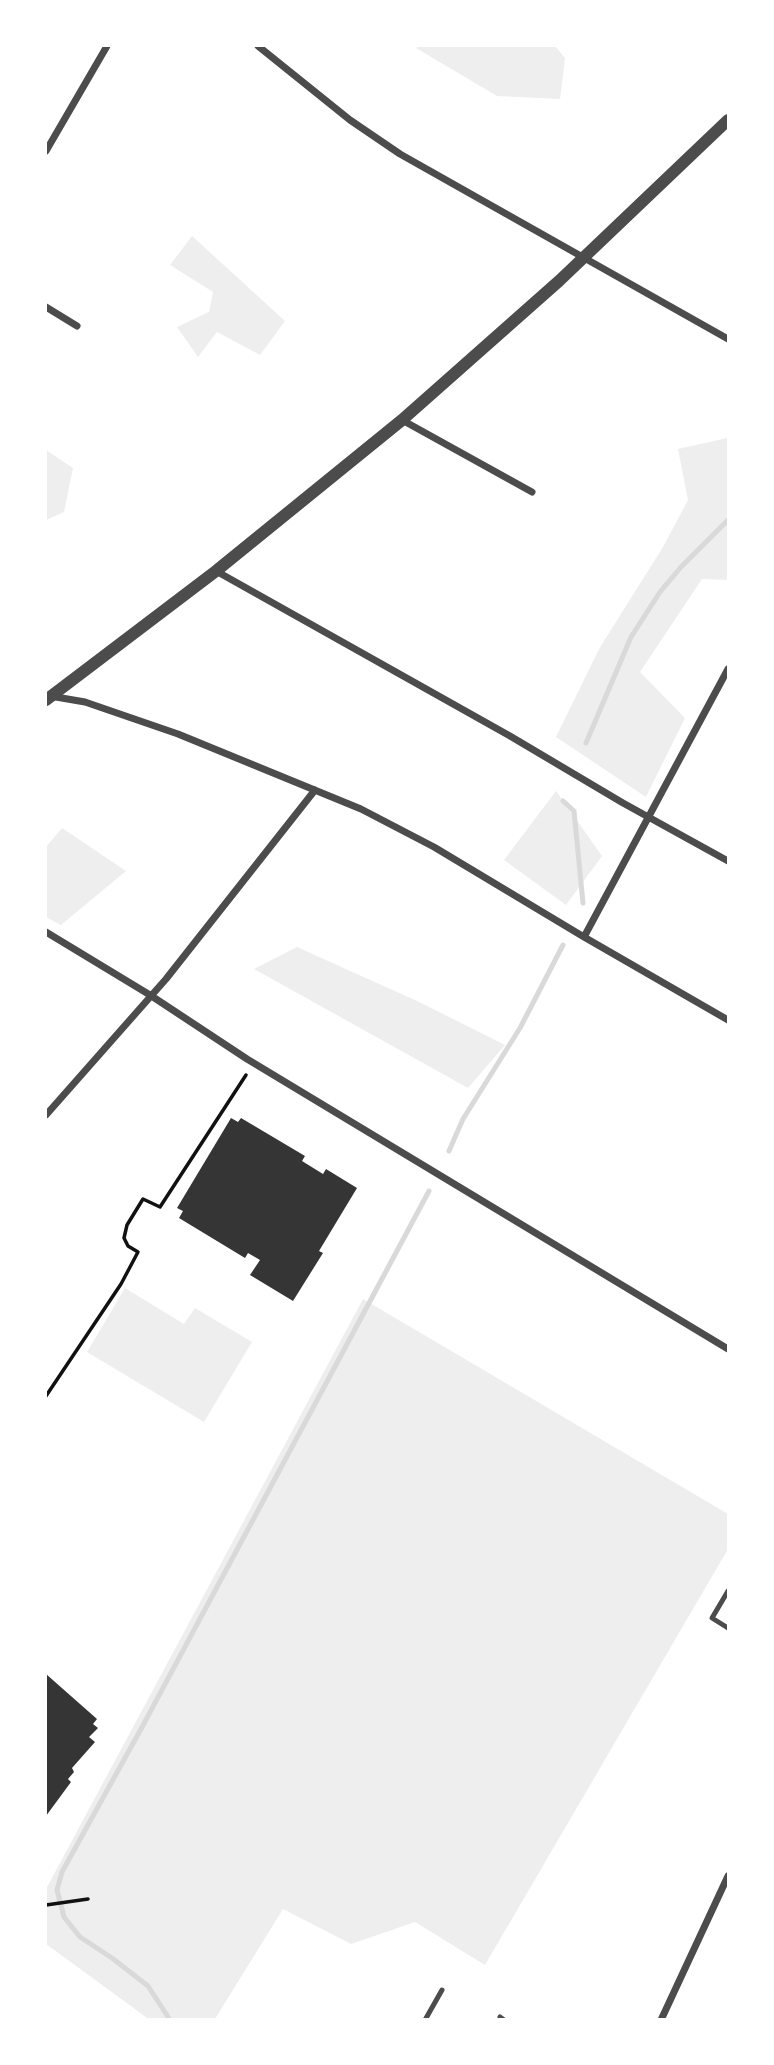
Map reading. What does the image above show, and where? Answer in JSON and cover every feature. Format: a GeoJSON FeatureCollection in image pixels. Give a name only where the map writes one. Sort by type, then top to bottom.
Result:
{"type":"FeatureCollection","features":[{"type":"Feature","properties":{"kind":"street"},"geometry":{"type":"LineString","coordinates":[[46,151],[107,46]]}},
{"type":"Feature","properties":{"kind":"street"},"geometry":{"type":"LineString","coordinates":[[258,46],[350,120],[400,154],[729,338]]}},
{"type":"Feature","properties":{"kind":"street"},"geometry":{"type":"LineString","coordinates":[[48,697],[216,571],[402,419],[583,257],[729,120]]}},
{"type":"Feature","properties":{"kind":"street"},"geometry":{"type":"LineString","coordinates":[[46,307],[77,326]]}},
{"type":"Feature","properties":{"kind":"street"},"geometry":{"type":"LineString","coordinates":[[402,419],[532,492]]}},
{"type":"Feature","properties":{"kind":"street"},"geometry":{"type":"LineString","coordinates":[[216,571],[729,861]]}},
{"type":"Feature","properties":{"kind":"street"},"geometry":{"type":"LineString","coordinates":[[584,937],[729,669]]}},
{"type":"Feature","properties":{"kind":"street"},"geometry":{"type":"LineString","coordinates":[[48,697],[85,702],[178,734],[361,809],[434,847],[729,1020]]}},
{"type":"Feature","properties":{"kind":"street"},"geometry":{"type":"LineString","coordinates":[[46,1115],[150,995],[315,790]]}},
{"type":"Feature","properties":{"kind":"street"},"geometry":{"type":"LineString","coordinates":[[46,932],[150,995],[247,1059],[729,1349]]}},
{"type":"Feature","properties":{"kind":"street"},"geometry":{"type":"LineString","coordinates":[[661,2020],[729,1876]]}},
{"type":"Feature","properties":{"kind":"lane"},"geometry":{"type":"LineString","coordinates":[[729,1591],[712,1618],[729,1628]]}},
{"type":"Feature","properties":{"kind":"lane"},"geometry":{"type":"LineString","coordinates":[[425,2020],[442,1990]]}},
{"type":"Feature","properties":{"kind":"path"},"geometry":{"type":"LineString","coordinates":[[46,1396],[121,1284],[138,1252],[128,1246],[124,1238],[127,1225],[143,1199],[160,1208],[246,1075]]}},
{"type":"Feature","properties":{"kind":"path"},"geometry":{"type":"LineString","coordinates":[[46,1905],[88,1899]]}},
{"type":"Feature","properties":{"kind":"shaded area"},"geometry":{"type":"Polygon","coordinates":[[[555,46],[565,58],[560,99],[497,96],[416,48],[555,46]]]}},
{"type":"Feature","properties":{"kind":"shaded area"},"geometry":{"type":"Polygon","coordinates":[[[192,236],[285,321],[260,355],[217,332],[198,357],[177,327],[209,312],[213,292],[170,265],[192,236]]]}},
{"type":"Feature","properties":{"kind":"shaded area"},"geometry":{"type":"Polygon","coordinates":[[[728,436],[728,580],[702,579],[640,672],[685,718],[646,797],[556,737],[599,649],[663,547],[688,500],[678,449],[728,436]]]}},
{"type":"Feature","properties":{"kind":"shaded area"},"geometry":{"type":"Polygon","coordinates":[[[46,450],[73,468],[64,512],[46,520],[46,450]]]}},
{"type":"Feature","properties":{"kind":"shaded area"},"geometry":{"type":"Polygon","coordinates":[[[556,791],[602,856],[566,905],[504,860],[556,791]]]}},
{"type":"Feature","properties":{"kind":"shaded area"},"geometry":{"type":"Polygon","coordinates":[[[62,828],[126,871],[61,925],[46,917],[46,847],[62,828]]]}},
{"type":"Feature","properties":{"kind":"shaded area"},"geometry":{"type":"Polygon","coordinates":[[[297,947],[417,1001],[505,1045],[468,1088],[254,969],[297,947]]]}},
{"type":"Feature","properties":{"kind":"shaded area"},"geometry":{"type":"Polygon","coordinates":[[[125,1288],[184,1324],[195,1308],[252,1342],[204,1422],[87,1352],[125,1288]]]}},
{"type":"Feature","properties":{"kind":"shaded area"},"geometry":{"type":"Polygon","coordinates":[[[363,1299],[728,1514],[728,1549],[485,1965],[415,1922],[351,1944],[283,1909],[215,2019],[150,2020],[46,1944],[46,1889],[363,1299]]]}},
{"type":"Feature","properties":{"kind":"building"},"geometry":{"type":"Polygon","coordinates":[[[231,1118],[238,1122],[241,1118],[305,1156],[302,1161],[323,1174],[326,1169],[357,1188],[319,1251],[323,1253],[293,1301],[250,1275],[260,1260],[248,1253],[245,1258],[179,1218],[183,1211],[177,1208],[231,1118]]]}},
{"type":"Feature","properties":{"kind":"building"},"geometry":{"type":"Polygon","coordinates":[[[46,1674],[97,1719],[93,1724],[98,1728],[89,1737],[95,1742],[72,1768],[74,1772],[68,1779],[71,1782],[46,1816],[46,1674]]]}},
{"type":"Feature","properties":{"kind":"waterway"},"geometry":{"type":"LineString","coordinates":[[586,743],[631,637],[660,592],[728,520]]}},
{"type":"Feature","properties":{"kind":"waterway"},"geometry":{"type":"LineString","coordinates":[[563,801],[574,811],[583,903]]}},
{"type":"Feature","properties":{"kind":"waterway"},"geometry":{"type":"LineString","coordinates":[[449,1151],[463,1119],[520,1028],[563,945]]}},
{"type":"Feature","properties":{"kind":"waterway"},"geometry":{"type":"LineString","coordinates":[[170,2020],[148,1986],[80,1937],[64,1917],[57,1890],[62,1872],[429,1191]]}}]}
